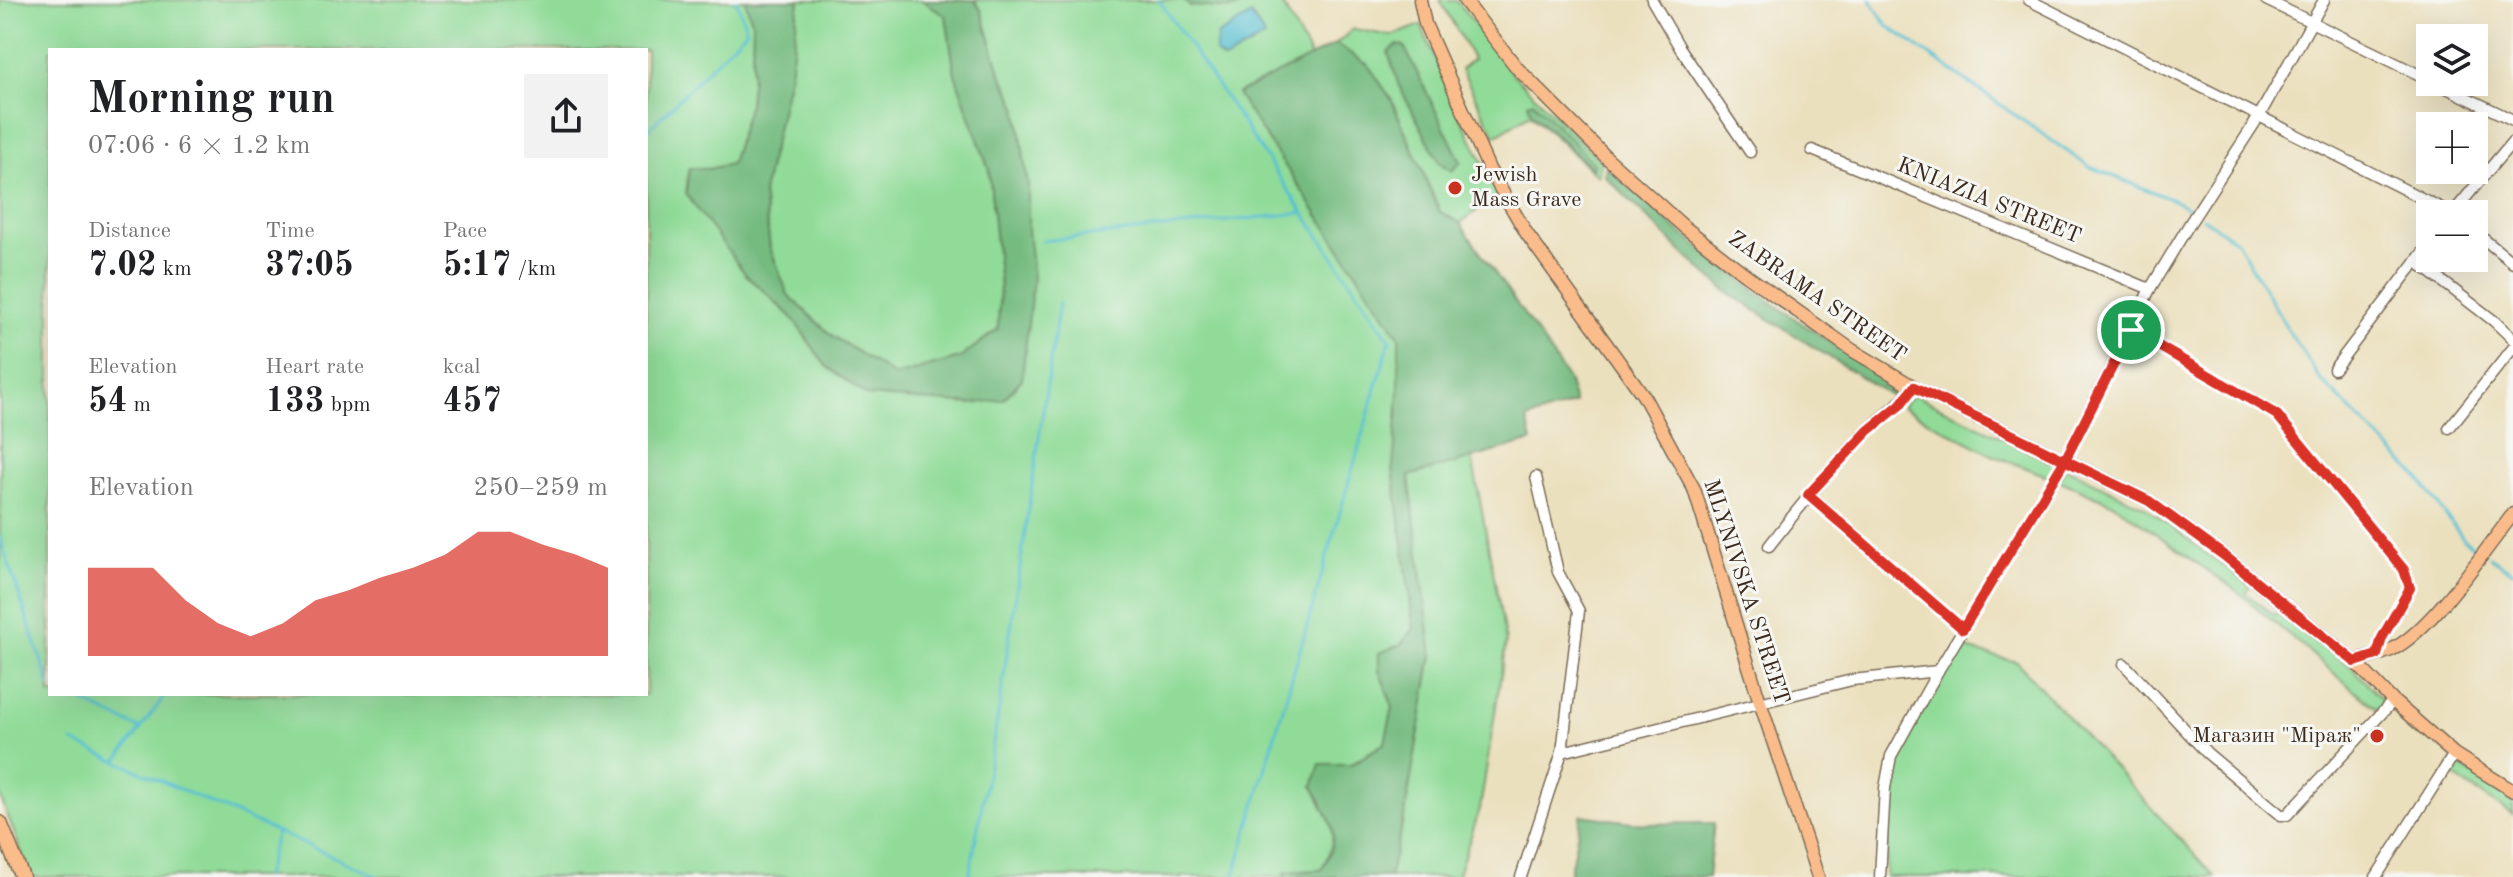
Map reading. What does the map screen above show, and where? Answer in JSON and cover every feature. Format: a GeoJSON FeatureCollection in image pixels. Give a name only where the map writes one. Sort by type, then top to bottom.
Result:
{"type":"FeatureCollection","features":[{"type":"Feature","properties":{"kind":"highway"},"geometry":{"type":"LineString","coordinates":[[0,823],[22,877]]}},
{"type":"Feature","properties":{"kind":"main road","name":"MLYNIVSKA STREET"},"geometry":{"type":"LineString","coordinates":[[1420,0],[1431,39],[1489,169],[1527,234],[1643,395],[1694,489],[1818,877]]}},
{"type":"Feature","properties":{"kind":"main road","name":"ZABRAMA STREET"},"geometry":{"type":"LineString","coordinates":[[1467,1],[1518,69],[1606,157],[1683,226],[1746,275],[1852,350],[1914,387],[2149,501],[2226,557],[2355,662],[2393,701],[2454,754],[2513,791]]}},
{"type":"Feature","properties":{"kind":"main road"},"geometry":{"type":"LineString","coordinates":[[2355,662],[2393,649],[2425,623],[2513,514]]}},
{"type":"Feature","properties":{"kind":"street"},"geometry":{"type":"LineString","coordinates":[[1652,0],[1680,48],[1750,152]]}},
{"type":"Feature","properties":{"kind":"street"},"geometry":{"type":"LineString","coordinates":[[2029,0],[2424,200]]}},
{"type":"Feature","properties":{"kind":"street"},"geometry":{"type":"LineString","coordinates":[[2266,0],[2416,73]]}},
{"type":"Feature","properties":{"kind":"street"},"geometry":{"type":"LineString","coordinates":[[1880,877],[1885,788],[1891,756],[1938,671],[2065,460],[2150,289],[2258,118],[2324,0]]}},
{"type":"Feature","properties":{"kind":"street"},"geometry":{"type":"LineString","coordinates":[[2463,96],[2513,120]]}},
{"type":"Feature","properties":{"kind":"street"},"geometry":{"type":"LineString","coordinates":[[2464,200],[2513,141]]}},
{"type":"Feature","properties":{"kind":"street","name":"KNIAZIA STREET"},"geometry":{"type":"LineString","coordinates":[[1812,150],[2150,289]]}},
{"type":"Feature","properties":{"kind":"street"},"geometry":{"type":"LineString","coordinates":[[2488,242],[2513,263]]}},
{"type":"Feature","properties":{"kind":"street"},"geometry":{"type":"LineString","coordinates":[[2334,369],[2416,261]]}},
{"type":"Feature","properties":{"kind":"street"},"geometry":{"type":"LineString","coordinates":[[2430,272],[2513,339]]}},
{"type":"Feature","properties":{"kind":"street"},"geometry":{"type":"LineString","coordinates":[[2131,330],[2277,415],[2404,570],[2410,588],[2382,638],[2377,655]]}},
{"type":"Feature","properties":{"kind":"street"},"geometry":{"type":"LineString","coordinates":[[2449,428],[2513,348]]}},
{"type":"Feature","properties":{"kind":"street"},"geometry":{"type":"LineString","coordinates":[[1769,546],[1808,495],[1868,431],[1900,405],[1914,387]]}},
{"type":"Feature","properties":{"kind":"street"},"geometry":{"type":"LineString","coordinates":[[1521,877],[1562,752],[1579,611],[1558,572],[1536,477]]}},
{"type":"Feature","properties":{"kind":"street"},"geometry":{"type":"LineString","coordinates":[[1808,495],[1963,629]]}},
{"type":"Feature","properties":{"kind":"street"},"geometry":{"type":"LineString","coordinates":[[2124,664],[2207,753],[2281,815],[2287,815],[2393,701]]}},
{"type":"Feature","properties":{"kind":"street"},"geometry":{"type":"LineString","coordinates":[[1562,752],[1852,680],[1938,671]]}},
{"type":"Feature","properties":{"kind":"street"},"geometry":{"type":"LineString","coordinates":[[2376,877],[2454,754]]}},
{"type":"Feature","properties":{"kind":"green space"},"geometry":{"type":"Polygon","coordinates":[[[0,0],[745,0],[753,24],[749,104],[731,164],[708,169],[774,302],[791,316],[826,366],[867,396],[1004,399],[1028,229],[1028,187],[1017,107],[1000,72],[981,10],[974,0],[1280,0],[1311,57],[1237,94],[1399,336],[1407,573],[1414,629],[1379,670],[1393,707],[1385,743],[1313,786],[1329,819],[1333,836],[1321,870],[1286,872],[1286,877],[31,877],[0,796],[0,0]]]}},
{"type":"Feature","properties":{"kind":"green space"},"geometry":{"type":"Polygon","coordinates":[[[745,0],[799,0],[791,66],[763,193],[770,248],[788,295],[831,335],[895,376],[960,358],[998,329],[1000,285],[989,170],[955,74],[946,16],[922,0],[974,0],[981,10],[1000,72],[1017,106],[1028,187],[1033,278],[1022,379],[1004,399],[972,404],[867,396],[826,366],[791,316],[746,275],[686,194],[689,168],[708,169],[731,164],[749,104],[752,75],[753,24],[745,0]]]}},
{"type":"Feature","properties":{"kind":"green space"},"geometry":{"type":"Polygon","coordinates":[[[799,0],[922,0],[946,15],[955,74],[989,170],[1000,285],[998,329],[960,358],[895,376],[831,335],[788,295],[770,248],[763,193],[791,66],[799,0]]]}},
{"type":"Feature","properties":{"kind":"green space"},"geometry":{"type":"Polygon","coordinates":[[[1184,0],[1253,0],[1232,9],[1190,6],[1184,0]]]}},
{"type":"Feature","properties":{"kind":"green space"},"geometry":{"type":"Polygon","coordinates":[[[1440,0],[1456,0],[1513,74],[1601,162],[1598,176],[1530,114],[1495,136],[1461,69],[1473,59],[1440,0]]]}},
{"type":"Feature","properties":{"kind":"green space"},"geometry":{"type":"Polygon","coordinates":[[[1421,25],[1452,99],[1499,195],[1460,223],[1440,212],[1391,99],[1368,65],[1336,44],[1353,29],[1392,36],[1421,25]]]}},
{"type":"Feature","properties":{"kind":"green space"},"geometry":{"type":"Polygon","coordinates":[[[1336,44],[1368,65],[1391,99],[1440,212],[1460,223],[1568,380],[1575,403],[1527,419],[1532,441],[1409,476],[1432,655],[1405,812],[1389,877],[1286,877],[1285,872],[1321,870],[1328,857],[1332,846],[1332,827],[1313,786],[1320,764],[1352,764],[1385,743],[1393,707],[1379,670],[1379,653],[1400,645],[1414,629],[1393,468],[1399,393],[1399,336],[1237,94],[1336,44]]]}},
{"type":"Feature","properties":{"kind":"green space"},"geometry":{"type":"Polygon","coordinates":[[[1397,45],[1404,46],[1461,162],[1452,171],[1440,163],[1399,86],[1388,52],[1397,45]]]}},
{"type":"Feature","properties":{"kind":"green space"},"geometry":{"type":"Polygon","coordinates":[[[1533,101],[1595,164],[1592,168],[1531,112],[1528,103],[1533,101]]]}},
{"type":"Feature","properties":{"kind":"green space"},"geometry":{"type":"Polygon","coordinates":[[[1606,167],[1671,224],[1762,296],[1907,391],[1899,401],[1731,295],[1688,258],[1604,175],[1606,167]]]}},
{"type":"Feature","properties":{"kind":"green space"},"geometry":{"type":"Polygon","coordinates":[[[1913,394],[2057,464],[2050,477],[1992,455],[1902,407],[1913,394]]]}},
{"type":"Feature","properties":{"kind":"green space"},"geometry":{"type":"Polygon","coordinates":[[[1472,457],[1506,642],[1480,809],[1457,877],[1389,877],[1405,812],[1432,655],[1408,476],[1472,457]]]}},
{"type":"Feature","properties":{"kind":"green space"},"geometry":{"type":"Polygon","coordinates":[[[2066,468],[2145,507],[2251,586],[2246,593],[2275,616],[2280,610],[2351,667],[2386,703],[2379,711],[2238,592],[2114,504],[2058,480],[2066,468]]]}},
{"type":"Feature","properties":{"kind":"green space"},"geometry":{"type":"Polygon","coordinates":[[[1958,647],[2017,662],[2215,877],[1886,877],[1890,788],[1896,758],[1958,647]]]}},
{"type":"Feature","properties":{"kind":"green space"},"geometry":{"type":"Polygon","coordinates":[[[2453,762],[2513,799],[2513,815],[2447,772],[2453,762]]]}},
{"type":"Feature","properties":{"kind":"green space"},"geometry":{"type":"Polygon","coordinates":[[[1581,815],[1645,824],[1714,823],[1708,877],[1569,877],[1581,815]]]}},
{"type":"Feature","properties":{"kind":"water"},"geometry":{"type":"Polygon","coordinates":[[[1251,15],[1265,37],[1224,60],[1215,52],[1218,35],[1251,15]]]}},
{"type":"Feature","properties":{"kind":"waterway"},"geometry":{"type":"LineString","coordinates":[[648,130],[747,30],[736,0]]}},
{"type":"Feature","properties":{"kind":"waterway"},"geometry":{"type":"LineString","coordinates":[[1159,0],[1390,340],[1234,877]]}},
{"type":"Feature","properties":{"kind":"waterway"},"geometry":{"type":"LineString","coordinates":[[1870,0],[1888,26],[2088,166],[2189,209]]}},
{"type":"Feature","properties":{"kind":"waterway"},"geometry":{"type":"LineString","coordinates":[[1042,241],[1301,213]]}},
{"type":"Feature","properties":{"kind":"waterway"},"geometry":{"type":"LineString","coordinates":[[2203,218],[2237,241],[2291,335],[2321,380],[2417,476],[2464,540],[2476,548]]}},
{"type":"Feature","properties":{"kind":"waterway"},"geometry":{"type":"LineString","coordinates":[[969,877],[997,721],[1059,303]]}},
{"type":"Feature","properties":{"kind":"waterway"},"geometry":{"type":"LineString","coordinates":[[0,538],[48,680]]}},
{"type":"Feature","properties":{"kind":"waterway"},"geometry":{"type":"LineString","coordinates":[[2490,557],[2513,572]]}},
{"type":"Feature","properties":{"kind":"waterway"},"geometry":{"type":"LineString","coordinates":[[71,696],[141,729]]}},
{"type":"Feature","properties":{"kind":"waterway"},"geometry":{"type":"LineString","coordinates":[[117,761],[165,696]]}},
{"type":"Feature","properties":{"kind":"waterway"},"geometry":{"type":"LineString","coordinates":[[73,742],[379,877]]}},
{"type":"Feature","properties":{"kind":"waterway"},"geometry":{"type":"LineString","coordinates":[[265,877],[277,832]]}},
{"type":"Feature","properties":{"kind":"place","name":"Jewish Mass Grave"},"geometry":{"type":"Point","coordinates":[1455,188]}},
{"type":"Feature","properties":{"kind":"place","name":"Магазин \"Міраж\""},"geometry":{"type":"Point","coordinates":[2377,736]}},
{"type":"Feature","properties":{"kind":"route"},"geometry":{"type":"LineString","coordinates":[[2131,330],[2065,460],[1963,629],[1808,495],[1868,431],[1900,405],[1914,387],[2065,460],[2149,501],[2226,557],[2355,662],[2377,655],[2382,638],[2410,588],[2404,570],[2277,415],[2131,330]]}}]}
